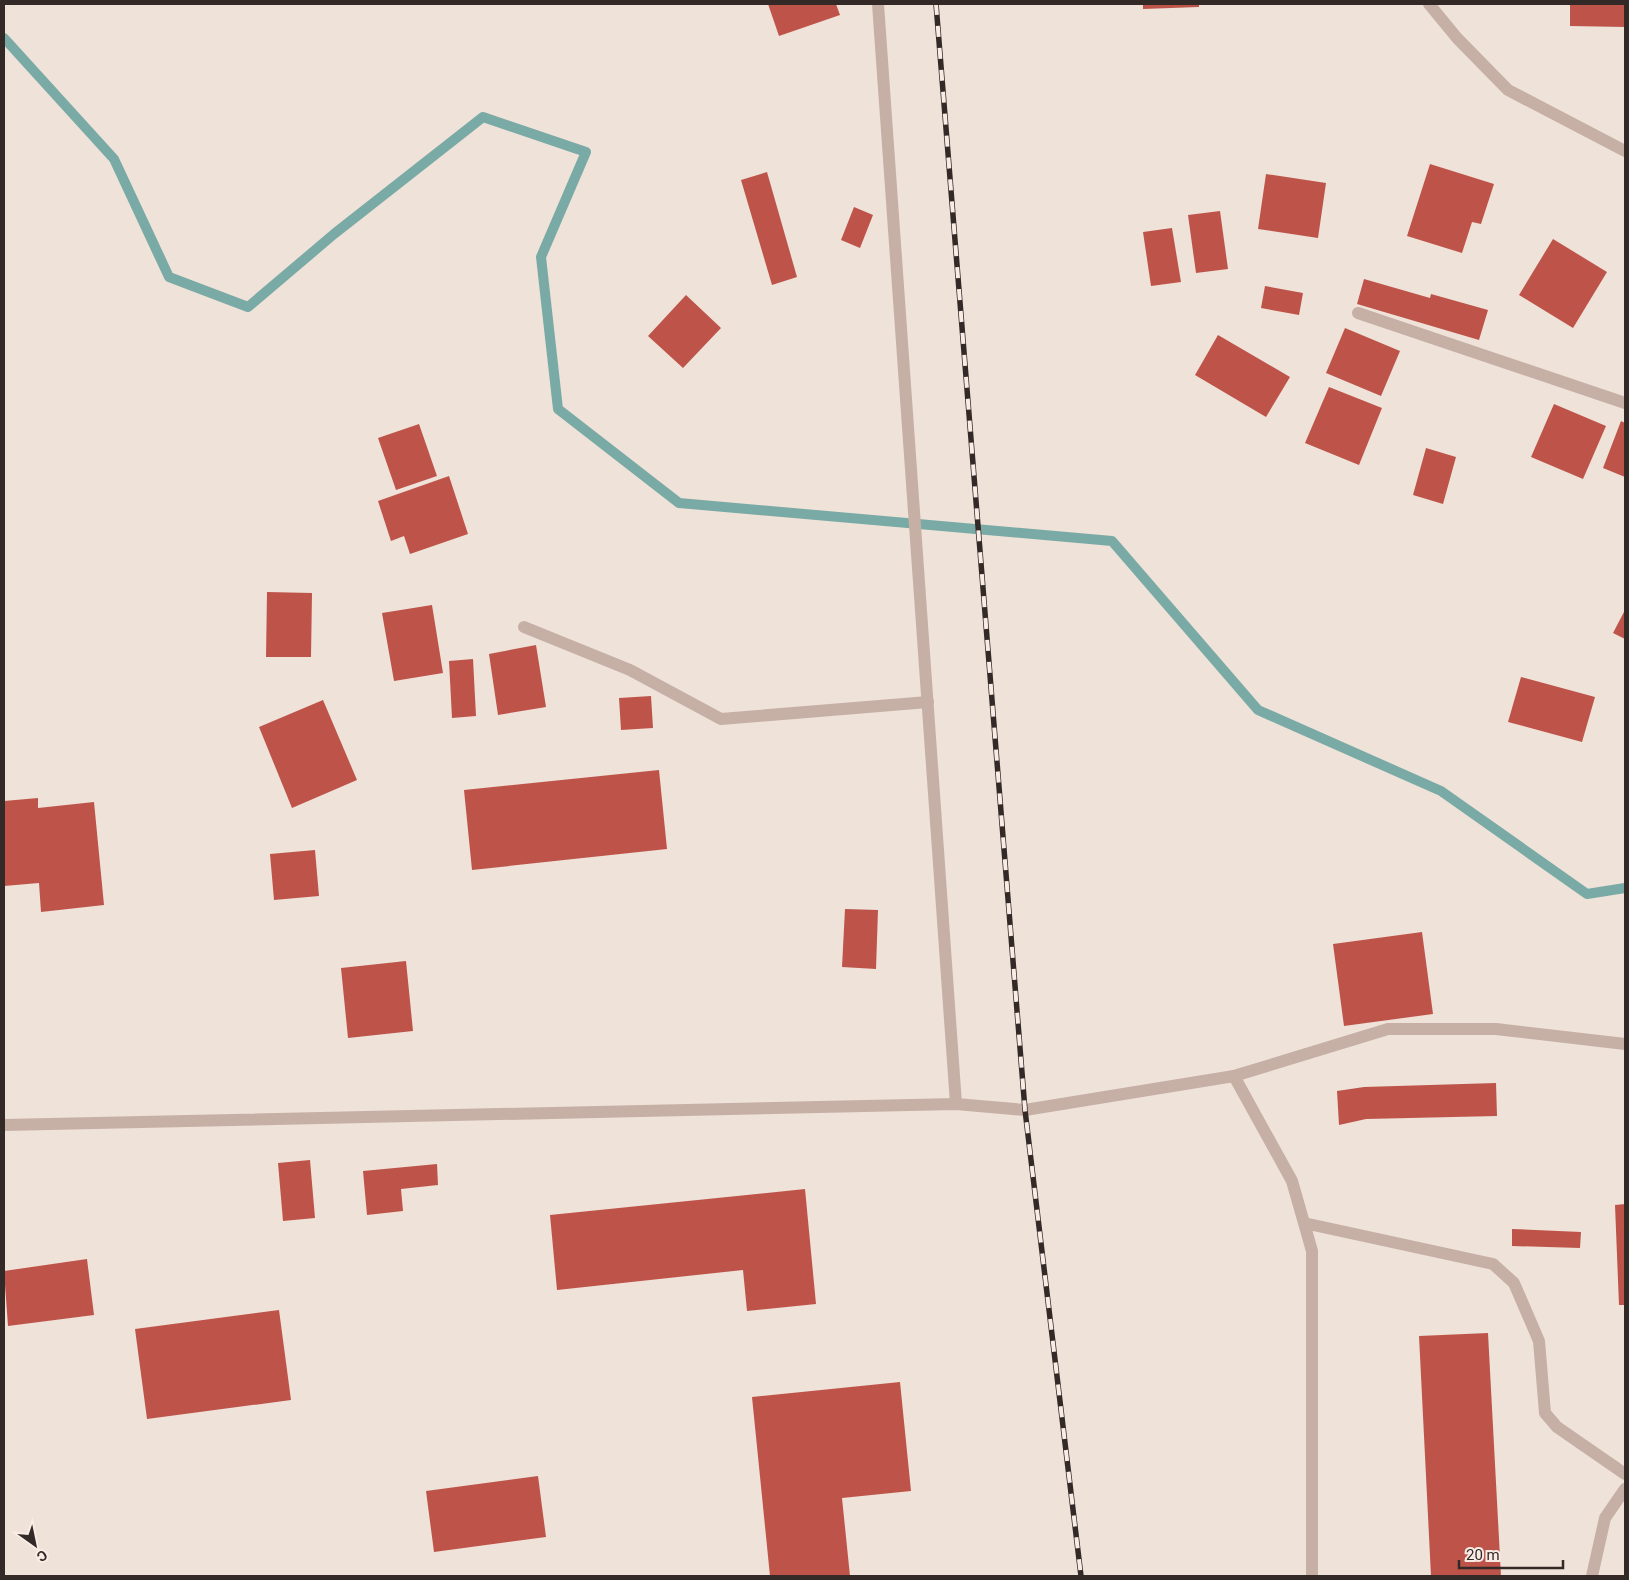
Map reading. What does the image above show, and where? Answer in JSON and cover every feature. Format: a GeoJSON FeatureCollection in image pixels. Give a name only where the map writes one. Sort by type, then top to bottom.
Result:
{"type":"FeatureCollection","features":[{"type":"Feature","properties":{"kind":"street"},"geometry":{"type":"LineString","coordinates":[[878,4],[956,1104]]}},
{"type":"Feature","properties":{"kind":"street"},"geometry":{"type":"LineString","coordinates":[[1429,4],[1457,38],[1508,90],[1625,151]]}},
{"type":"Feature","properties":{"kind":"street"},"geometry":{"type":"LineString","coordinates":[[1358,313],[1625,404]]}},
{"type":"Feature","properties":{"kind":"street"},"geometry":{"type":"LineString","coordinates":[[524,627],[630,670],[721,719],[928,702]]}},
{"type":"Feature","properties":{"kind":"street"},"geometry":{"type":"LineString","coordinates":[[4,1125],[956,1104],[1025,1110],[1234,1076],[1388,1029],[1496,1029],[1625,1044]]}},
{"type":"Feature","properties":{"kind":"street"},"geometry":{"type":"LineString","coordinates":[[1234,1076],[1292,1181],[1312,1251],[1312,1576]]}},
{"type":"Feature","properties":{"kind":"street"},"geometry":{"type":"LineString","coordinates":[[1304,1223],[1493,1264],[1514,1283],[1539,1341],[1546,1413],[1556,1427],[1625,1474]]}},
{"type":"Feature","properties":{"kind":"street"},"geometry":{"type":"LineString","coordinates":[[1592,1576],[1606,1518],[1625,1489]]}},
{"type":"Feature","properties":{"kind":"building"},"geometry":{"type":"Polygon","coordinates":[[[768,4],[836,4],[840,15],[779,36],[768,4]]]}},
{"type":"Feature","properties":{"kind":"building"},"geometry":{"type":"Polygon","coordinates":[[[1143,4],[1199,4],[1199,7],[1143,9],[1143,4]]]}},
{"type":"Feature","properties":{"kind":"building"},"geometry":{"type":"Polygon","coordinates":[[[1570,4],[1625,4],[1625,27],[1570,26],[1570,4]]]}},
{"type":"Feature","properties":{"kind":"building"},"geometry":{"type":"Polygon","coordinates":[[[1430,164],[1494,184],[1481,224],[1472,222],[1462,253],[1407,236],[1430,164]]]}},
{"type":"Feature","properties":{"kind":"building"},"geometry":{"type":"Polygon","coordinates":[[[767,172],[797,277],[772,285],[741,180],[767,172]]]}},
{"type":"Feature","properties":{"kind":"building"},"geometry":{"type":"Polygon","coordinates":[[[1266,174],[1326,183],[1318,238],[1258,229],[1266,174]]]}},
{"type":"Feature","properties":{"kind":"building"},"geometry":{"type":"Polygon","coordinates":[[[854,207],[873,215],[860,248],[841,240],[854,207]]]}},
{"type":"Feature","properties":{"kind":"building"},"geometry":{"type":"Polygon","coordinates":[[[1220,211],[1228,269],[1196,273],[1188,215],[1220,211]]]}},
{"type":"Feature","properties":{"kind":"building"},"geometry":{"type":"Polygon","coordinates":[[[1172,228],[1181,282],[1151,286],[1143,232],[1172,228]]]}},
{"type":"Feature","properties":{"kind":"building"},"geometry":{"type":"Polygon","coordinates":[[[1553,239],[1607,272],[1573,328],[1519,295],[1553,239]]]}},
{"type":"Feature","properties":{"kind":"building"},"geometry":{"type":"Polygon","coordinates":[[[1364,279],[1430,298],[1431,294],[1488,310],[1479,340],[1357,304],[1364,279]]]}},
{"type":"Feature","properties":{"kind":"building"},"geometry":{"type":"Polygon","coordinates":[[[1265,286],[1303,293],[1299,315],[1261,308],[1265,286]]]}},
{"type":"Feature","properties":{"kind":"building"},"geometry":{"type":"Polygon","coordinates":[[[686,295],[721,328],[683,368],[648,336],[686,295]]]}},
{"type":"Feature","properties":{"kind":"building"},"geometry":{"type":"Polygon","coordinates":[[[1345,328],[1400,351],[1381,396],[1326,373],[1345,328]]]}},
{"type":"Feature","properties":{"kind":"building"},"geometry":{"type":"Polygon","coordinates":[[[1218,335],[1290,377],[1266,417],[1195,375],[1218,335]]]}},
{"type":"Feature","properties":{"kind":"building"},"geometry":{"type":"Polygon","coordinates":[[[1329,387],[1382,408],[1359,465],[1305,443],[1329,387]]]}},
{"type":"Feature","properties":{"kind":"building"},"geometry":{"type":"Polygon","coordinates":[[[1554,404],[1606,426],[1583,479],[1531,457],[1554,404]]]}},
{"type":"Feature","properties":{"kind":"building"},"geometry":{"type":"Polygon","coordinates":[[[1621,421],[1625,423],[1625,477],[1603,468],[1621,421]]]}},
{"type":"Feature","properties":{"kind":"building"},"geometry":{"type":"Polygon","coordinates":[[[419,424],[437,476],[396,490],[378,438],[419,424]]]}},
{"type":"Feature","properties":{"kind":"building"},"geometry":{"type":"Polygon","coordinates":[[[1426,448],[1456,457],[1443,504],[1413,495],[1426,448]]]}},
{"type":"Feature","properties":{"kind":"building"},"geometry":{"type":"Polygon","coordinates":[[[449,476],[468,534],[410,554],[404,536],[391,541],[378,501],[449,476]]]}},
{"type":"Feature","properties":{"kind":"building"},"geometry":{"type":"Polygon","coordinates":[[[267,592],[312,593],[311,657],[266,657],[267,592]]]}},
{"type":"Feature","properties":{"kind":"building"},"geometry":{"type":"Polygon","coordinates":[[[432,605],[443,673],[394,681],[382,613],[432,605]]]}},
{"type":"Feature","properties":{"kind":"building"},"geometry":{"type":"Polygon","coordinates":[[[1625,610],[1625,639],[1613,633],[1625,610]]]}},
{"type":"Feature","properties":{"kind":"building"},"geometry":{"type":"Polygon","coordinates":[[[536,645],[546,707],[498,715],[489,654],[536,645]]]}},
{"type":"Feature","properties":{"kind":"building"},"geometry":{"type":"Polygon","coordinates":[[[473,659],[476,716],[452,718],[449,661],[473,659]]]}},
{"type":"Feature","properties":{"kind":"building"},"geometry":{"type":"Polygon","coordinates":[[[1521,677],[1595,697],[1582,742],[1508,722],[1521,677]]]}},
{"type":"Feature","properties":{"kind":"building"},"geometry":{"type":"Polygon","coordinates":[[[651,696],[653,728],[621,730],[619,698],[651,696]]]}},
{"type":"Feature","properties":{"kind":"building"},"geometry":{"type":"Polygon","coordinates":[[[323,700],[357,780],[292,808],[259,727],[323,700]]]}},
{"type":"Feature","properties":{"kind":"building"},"geometry":{"type":"Polygon","coordinates":[[[659,770],[667,849],[472,870],[464,790],[659,770]]]}},
{"type":"Feature","properties":{"kind":"building"},"geometry":{"type":"Polygon","coordinates":[[[38,798],[38,808],[94,802],[104,905],[41,912],[39,883],[4,886],[4,801],[38,798]]]}},
{"type":"Feature","properties":{"kind":"building"},"geometry":{"type":"Polygon","coordinates":[[[315,850],[319,896],[274,900],[270,854],[315,850]]]}},
{"type":"Feature","properties":{"kind":"building"},"geometry":{"type":"Polygon","coordinates":[[[845,909],[878,910],[876,969],[842,967],[845,909]]]}},
{"type":"Feature","properties":{"kind":"building"},"geometry":{"type":"Polygon","coordinates":[[[1422,932],[1433,1014],[1344,1026],[1333,944],[1422,932]]]}},
{"type":"Feature","properties":{"kind":"building"},"geometry":{"type":"Polygon","coordinates":[[[406,961],[413,1031],[348,1038],[341,968],[406,961]]]}},
{"type":"Feature","properties":{"kind":"building"},"geometry":{"type":"Polygon","coordinates":[[[1496,1083],[1497,1116],[1366,1119],[1339,1125],[1337,1091],[1364,1087],[1496,1083]]]}},
{"type":"Feature","properties":{"kind":"building"},"geometry":{"type":"Polygon","coordinates":[[[310,1160],[315,1218],[283,1221],[278,1163],[310,1160]]]}},
{"type":"Feature","properties":{"kind":"building"},"geometry":{"type":"Polygon","coordinates":[[[437,1164],[438,1185],[401,1189],[403,1211],[367,1215],[363,1171],[437,1164]]]}},
{"type":"Feature","properties":{"kind":"building"},"geometry":{"type":"Polygon","coordinates":[[[805,1189],[816,1304],[747,1311],[743,1270],[557,1290],[550,1215],[805,1189]]]}},
{"type":"Feature","properties":{"kind":"building"},"geometry":{"type":"Polygon","coordinates":[[[1625,1204],[1625,1305],[1619,1305],[1615,1205],[1625,1204]]]}},
{"type":"Feature","properties":{"kind":"building"},"geometry":{"type":"Polygon","coordinates":[[[1512,1229],[1581,1232],[1580,1248],[1512,1246],[1512,1229]]]}},
{"type":"Feature","properties":{"kind":"building"},"geometry":{"type":"Polygon","coordinates":[[[87,1259],[94,1315],[8,1326],[4,1271],[87,1259]]]}},
{"type":"Feature","properties":{"kind":"building"},"geometry":{"type":"Polygon","coordinates":[[[279,1310],[291,1400],[147,1419],[135,1329],[279,1310]]]}},
{"type":"Feature","properties":{"kind":"building"},"geometry":{"type":"Polygon","coordinates":[[[1488,1333],[1501,1576],[1431,1576],[1419,1336],[1488,1333]]]}},
{"type":"Feature","properties":{"kind":"building"},"geometry":{"type":"Polygon","coordinates":[[[900,1382],[911,1491],[842,1498],[850,1576],[770,1576],[752,1397],[900,1382]]]}},
{"type":"Feature","properties":{"kind":"building"},"geometry":{"type":"Polygon","coordinates":[[[538,1476],[546,1537],[434,1552],[426,1491],[538,1476]]]}},
{"type":"Feature","properties":{"kind":"waterway"},"geometry":{"type":"LineString","coordinates":[[4,38],[114,159],[169,277],[248,307],[334,234],[483,117],[586,152],[541,257],[558,409],[679,503],[1112,541],[1258,710],[1441,791],[1587,894],[1625,888]]}},
{"type":"Feature","properties":{"kind":"railway"},"geometry":{"type":"LineString","coordinates":[[936,4],[1025,1110],[1081,1576]]}}]}
